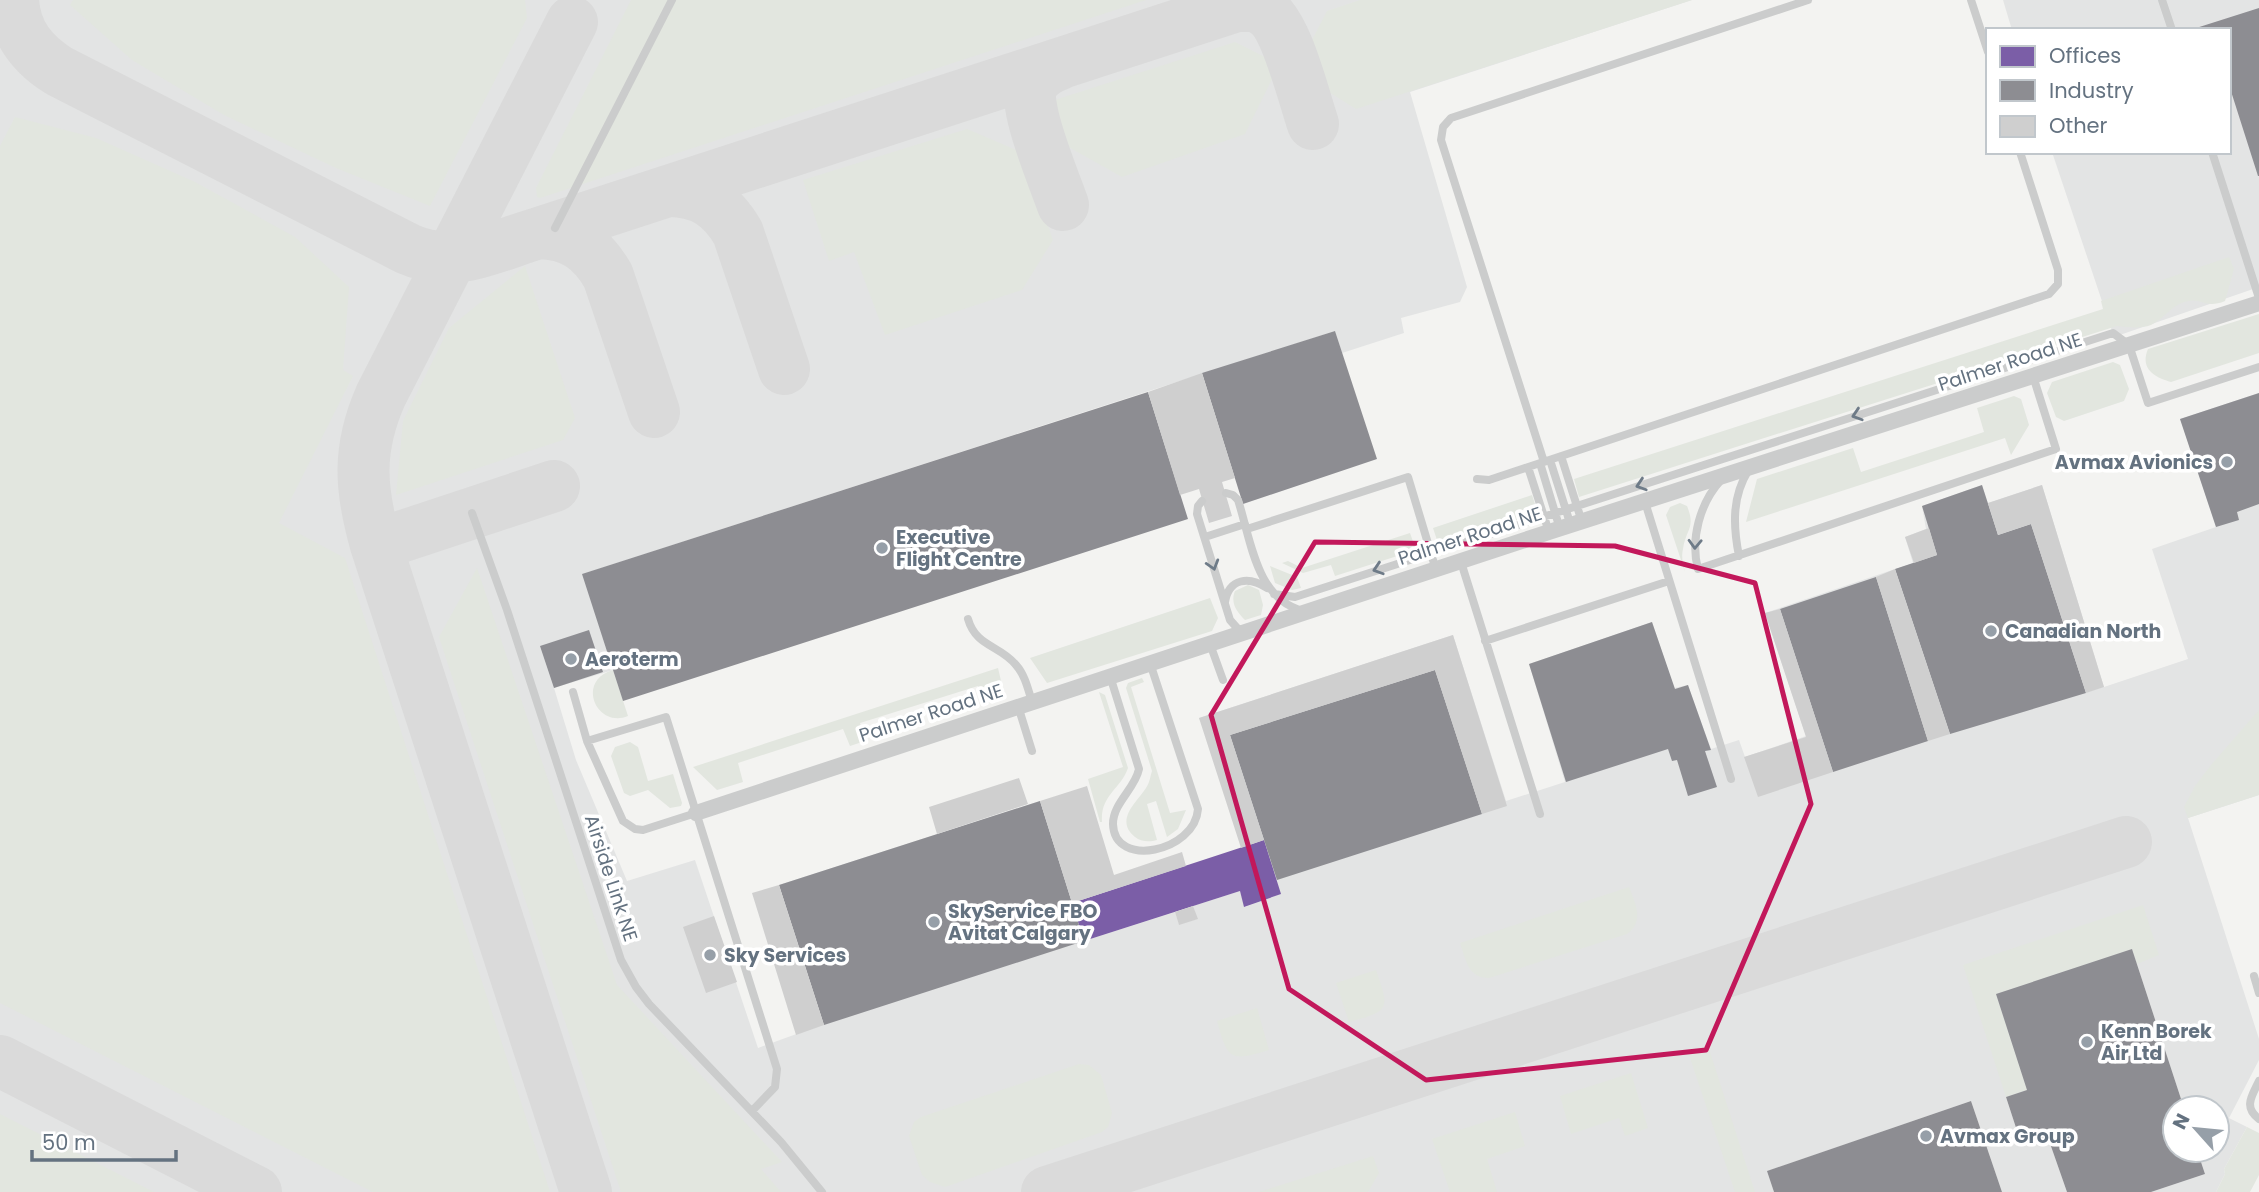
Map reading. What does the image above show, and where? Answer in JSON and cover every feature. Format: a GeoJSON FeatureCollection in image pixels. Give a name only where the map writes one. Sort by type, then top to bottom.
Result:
{"type":"FeatureCollection","features":[{"type":"Feature","properties":{"kind":"street","name":"Palmer Road NE"},"geometry":{"type":"LineString","coordinates":[[696,813],[1750,468],[1902,410],[2033,376],[2259,303]]}},
{"type":"Feature","properties":{"kind":"lane"},"geometry":{"type":"LineString","coordinates":[[555,228],[672,0]]}},
{"type":"Feature","properties":{"kind":"lane"},"geometry":{"type":"LineString","coordinates":[[1566,527],[1555,512],[1545,462],[1441,140],[1443,127],[1451,118],[1808,0]]}},
{"type":"Feature","properties":{"kind":"lane"},"geometry":{"type":"LineString","coordinates":[[1971,0],[1986,46]]}},
{"type":"Feature","properties":{"kind":"lane"},"geometry":{"type":"LineString","coordinates":[[2162,0],[2171,28]]}},
{"type":"Feature","properties":{"kind":"lane"},"geometry":{"type":"LineString","coordinates":[[1477,478],[1489,480],[1545,462],[2049,294],[2057,284],[2058,270],[2021,154]]}},
{"type":"Feature","properties":{"kind":"lane"},"geometry":{"type":"LineString","coordinates":[[2213,154],[2259,298]]}},
{"type":"Feature","properties":{"kind":"lane"},"geometry":{"type":"LineString","coordinates":[[1226,493],[1236,497],[1263,580],[1272,592],[1295,597],[1566,508],[1902,410],[2113,333],[2129,345],[2148,403],[2259,367]]}},
{"type":"Feature","properties":{"kind":"lane"},"geometry":{"type":"LineString","coordinates":[[1723,477],[1712,492],[1696,532],[1695,558],[1698,569],[2056,449],[2033,376]]}},
{"type":"Feature","properties":{"kind":"lane"},"geometry":{"type":"LineString","coordinates":[[1561,456],[1577,505],[1566,527]]}},
{"type":"Feature","properties":{"kind":"lane"},"geometry":{"type":"LineString","coordinates":[[1545,462],[1566,508],[1566,527]]}},
{"type":"Feature","properties":{"kind":"lane"},"geometry":{"type":"LineString","coordinates":[[1528,467],[1544,515],[1566,527]]}},
{"type":"Feature","properties":{"kind":"lane"},"geometry":{"type":"LineString","coordinates":[[1739,556],[1735,536],[1735,509],[1739,489],[1750,468]]}},
{"type":"Feature","properties":{"kind":"lane"},"geometry":{"type":"LineString","coordinates":[[1205,537],[1408,477],[1436,570]]}},
{"type":"Feature","properties":{"kind":"lane"},"geometry":{"type":"LineString","coordinates":[[1202,501],[1197,510],[1225,605],[1233,625],[1238,629],[1250,631]]}},
{"type":"Feature","properties":{"kind":"lane"},"geometry":{"type":"LineString","coordinates":[[1645,502],[1731,779]]}},
{"type":"Feature","properties":{"kind":"lane","name":"Airside Link NE"},"geometry":{"type":"LineString","coordinates":[[472,513],[507,610],[621,961],[649,1004],[781,1142],[822,1192]]}},
{"type":"Feature","properties":{"kind":"lane"},"geometry":{"type":"LineString","coordinates":[[1461,562],[1540,814]]}},
{"type":"Feature","properties":{"kind":"lane"},"geometry":{"type":"LineString","coordinates":[[1225,605],[1229,589],[1238,581],[1245,580],[1256,582],[1288,606],[1309,611]]}},
{"type":"Feature","properties":{"kind":"lane"},"geometry":{"type":"LineString","coordinates":[[1485,641],[1670,582]]}},
{"type":"Feature","properties":{"kind":"lane"},"geometry":{"type":"LineString","coordinates":[[968,619],[976,636],[1016,664],[1026,682],[1025,704],[1032,751]]}},
{"type":"Feature","properties":{"kind":"lane"},"geometry":{"type":"LineString","coordinates":[[1210,644],[1223,680]]}},
{"type":"Feature","properties":{"kind":"lane"},"geometry":{"type":"LineString","coordinates":[[1110,676],[1139,769],[1135,781],[1115,814],[1115,831],[1121,841],[1130,848],[1149,851],[1184,838],[1194,825],[1198,808],[1150,663]]}},
{"type":"Feature","properties":{"kind":"lane"},"geometry":{"type":"LineString","coordinates":[[573,692],[587,741],[620,816],[629,826],[643,830],[696,813]]}},
{"type":"Feature","properties":{"kind":"lane"},"geometry":{"type":"LineString","coordinates":[[587,741],[666,717],[777,1069],[775,1087],[752,1111]]}},
{"type":"Feature","properties":{"kind":"lane"},"geometry":{"type":"LineString","coordinates":[[2254,976],[2259,993]]}},
{"type":"Feature","properties":{"kind":"lane"},"geometry":{"type":"LineString","coordinates":[[2259,1081],[2249,1104],[2252,1113],[2259,1119]]}},
{"type":"Feature","properties":{"kind":"highlighted area"},"geometry":{"type":"Polygon","coordinates":[[[1315,542],[1615,546],[1755,583],[1811,804],[1706,1050],[1426,1080],[1289,989],[1211,715],[1315,542]]]}},
{"type":"Feature","properties":{"kind":"shaded area"},"geometry":{"type":"Polygon","coordinates":[[[0,0],[1692,0],[1410,92],[1467,287],[1460,302],[1401,318],[1404,333],[1342,353],[1335,331],[583,574],[613,670],[554,688],[576,760],[627,881],[695,860],[758,1048],[824,1024],[779,885],[1040,801],[1084,941],[1175,912],[1179,924],[1197,919],[1193,906],[1240,891],[1245,907],[1280,894],[1199,718],[1453,635],[1506,801],[1565,782],[1529,664],[1652,622],[1674,688],[1688,685],[1711,749],[1739,740],[1745,757],[1806,736],[1765,613],[1913,563],[1905,537],[1926,529],[1922,506],[1982,485],[1988,503],[2042,485],[2104,687],[2188,659],[2152,549],[2216,527],[2180,419],[2259,393],[2259,795],[2188,818],[2259,1039],[2259,1060],[2231,1114],[2231,1094],[2179,1094],[2132,949],[2027,1090],[2006,1097],[2020,1140],[2046,1132],[2067,1192],[2002,1192],[1971,1101],[1768,1171],[1774,1192],[0,1192],[0,0]]]}},
{"type":"Feature","properties":{"kind":"shaded area"},"geometry":{"type":"Polygon","coordinates":[[[73,0],[525,0],[527,18],[430,206],[336,168],[224,115],[132,60],[70,5],[73,0]]]}},
{"type":"Feature","properties":{"kind":"shaded area"},"geometry":{"type":"Polygon","coordinates":[[[631,0],[1146,0],[537,197],[536,188],[631,0]]]}},
{"type":"Feature","properties":{"kind":"shaded area"},"geometry":{"type":"Polygon","coordinates":[[[1360,0],[1692,0],[1356,109],[1324,89],[1310,44],[1327,11],[1360,0]]]}},
{"type":"Feature","properties":{"kind":"shaded area"},"geometry":{"type":"Polygon","coordinates":[[[2003,0],[2259,0],[2259,287],[2114,337],[2053,154],[2231,154],[2231,28],[2011,28],[2003,0]]]}},
{"type":"Feature","properties":{"kind":"shaded area"},"geometry":{"type":"Polygon","coordinates":[[[1235,42],[1267,58],[1273,77],[1245,134],[1122,177],[1065,145],[1052,101],[1235,42]]]}},
{"type":"Feature","properties":{"kind":"shaded area"},"geometry":{"type":"Polygon","coordinates":[[[15,117],[96,138],[195,182],[295,237],[349,287],[343,370],[353,376],[279,523],[345,558],[550,1192],[373,1192],[0,1003],[0,146],[15,117]]]}},
{"type":"Feature","properties":{"kind":"shaded area"},"geometry":{"type":"Polygon","coordinates":[[[967,129],[1023,153],[1053,240],[1022,290],[885,335],[854,252],[829,261],[803,180],[967,129]]]}},
{"type":"Feature","properties":{"kind":"shaded area"},"geometry":{"type":"Polygon","coordinates":[[[2229,257],[2234,269],[2225,301],[2209,304],[2193,300],[2182,303],[2151,325],[2117,326],[1579,497],[1574,479],[2103,309],[2101,301],[2229,257]]]}},
{"type":"Feature","properties":{"kind":"shaded area"},"geometry":{"type":"Polygon","coordinates":[[[525,266],[575,418],[563,440],[396,495],[403,421],[449,328],[525,266]]]}},
{"type":"Feature","properties":{"kind":"shaded area"},"geometry":{"type":"Polygon","coordinates":[[[2259,314],[2259,353],[2171,382],[2154,374],[2147,366],[2148,349],[2259,314]]]}},
{"type":"Feature","properties":{"kind":"shaded area"},"geometry":{"type":"Polygon","coordinates":[[[2113,362],[2120,365],[2129,389],[2124,401],[2064,421],[2056,417],[2047,393],[2052,382],[2113,362]]]}},
{"type":"Feature","properties":{"kind":"shaded area"},"geometry":{"type":"Polygon","coordinates":[[[2014,396],[2021,399],[2029,425],[2011,455],[2005,438],[1746,522],[1757,479],[1853,448],[1861,472],[1984,432],[1977,408],[2014,396]]]}},
{"type":"Feature","properties":{"kind":"shaded area"},"geometry":{"type":"Polygon","coordinates":[[[1532,495],[1538,513],[1439,546],[1433,528],[1532,495]]]}},
{"type":"Feature","properties":{"kind":"shaded area"},"geometry":{"type":"Polygon","coordinates":[[[1680,503],[1687,506],[1691,519],[1682,552],[1685,572],[1666,515],[1670,507],[1680,503]]]}},
{"type":"Feature","properties":{"kind":"shaded area"},"geometry":{"type":"Polygon","coordinates":[[[1410,533],[1416,550],[1335,576],[1331,565],[1303,573],[1282,563],[1288,561],[1302,568],[1410,533]]]}},
{"type":"Feature","properties":{"kind":"shaded area"},"geometry":{"type":"Polygon","coordinates":[[[1270,566],[1297,577],[1301,588],[1292,590],[1275,583],[1270,566]]]}},
{"type":"Feature","properties":{"kind":"shaded area"},"geometry":{"type":"Polygon","coordinates":[[[477,568],[617,985],[782,1162],[761,1169],[781,1192],[621,1192],[439,637],[477,568]]]}},
{"type":"Feature","properties":{"kind":"shaded area"},"geometry":{"type":"Polygon","coordinates":[[[1248,585],[1259,590],[1263,605],[1261,615],[1245,620],[1235,607],[1233,599],[1235,591],[1248,585]]]}},
{"type":"Feature","properties":{"kind":"shaded area"},"geometry":{"type":"Polygon","coordinates":[[[1210,598],[1218,618],[1212,631],[1047,683],[1030,658],[1210,598]]]}},
{"type":"Feature","properties":{"kind":"shaded area"},"geometry":{"type":"Polygon","coordinates":[[[998,668],[1005,698],[985,704],[978,686],[860,723],[865,741],[850,746],[843,729],[738,763],[743,782],[717,790],[693,767],[998,668]]]}},
{"type":"Feature","properties":{"kind":"shaded area"},"geometry":{"type":"Polygon","coordinates":[[[613,670],[628,716],[607,716],[595,702],[595,684],[601,676],[613,670]]]}},
{"type":"Feature","properties":{"kind":"shaded area"},"geometry":{"type":"Polygon","coordinates":[[[1142,678],[1144,682],[1131,687],[1170,813],[1186,810],[1178,829],[1167,837],[1156,801],[1147,804],[1157,840],[1149,841],[1135,837],[1127,824],[1129,811],[1147,786],[1152,771],[1126,688],[1128,683],[1142,678]]]}},
{"type":"Feature","properties":{"kind":"shaded area"},"geometry":{"type":"Polygon","coordinates":[[[1099,692],[1105,695],[1128,768],[1104,805],[1102,822],[1088,779],[1123,767],[1099,692]]]}},
{"type":"Feature","properties":{"kind":"shaded area"},"geometry":{"type":"Polygon","coordinates":[[[2259,710],[2259,795],[2188,818],[2184,807],[2195,786],[2259,710]]]}},
{"type":"Feature","properties":{"kind":"shaded area"},"geometry":{"type":"Polygon","coordinates":[[[630,742],[638,747],[648,781],[673,774],[681,806],[670,808],[648,790],[630,796],[624,793],[611,756],[615,747],[630,742]]]}},
{"type":"Feature","properties":{"kind":"shaded area"},"geometry":{"type":"Polygon","coordinates":[[[1629,887],[1636,905],[1637,918],[1627,934],[1489,978],[1476,975],[1466,962],[1460,943],[1629,887]]]}},
{"type":"Feature","properties":{"kind":"shaded area"},"geometry":{"type":"Polygon","coordinates":[[[2143,905],[2159,955],[2137,964],[2132,949],[1996,994],[2027,1090],[2006,1097],[1963,965],[2143,905]]]}},
{"type":"Feature","properties":{"kind":"shaded area"},"geometry":{"type":"Polygon","coordinates":[[[1376,970],[1383,993],[1383,1007],[1372,1015],[1349,1022],[1336,983],[1376,970]]]}},
{"type":"Feature","properties":{"kind":"shaded area"},"geometry":{"type":"Polygon","coordinates":[[[1257,1008],[1269,1050],[1246,1056],[1232,1055],[1224,1044],[1217,1021],[1257,1008]]]}},
{"type":"Feature","properties":{"kind":"shaded area"},"geometry":{"type":"Polygon","coordinates":[[[1709,1049],[1755,1192],[1735,1192],[1689,1055],[1709,1049]]]}},
{"type":"Feature","properties":{"kind":"shaded area"},"geometry":{"type":"Polygon","coordinates":[[[1079,1064],[1089,1065],[1101,1075],[1112,1113],[1108,1127],[1102,1132],[945,1187],[930,1182],[922,1175],[909,1136],[914,1122],[921,1117],[1079,1064]]]}},
{"type":"Feature","properties":{"kind":"shaded area"},"geometry":{"type":"Polygon","coordinates":[[[1631,1073],[1648,1128],[1625,1136],[1619,1118],[1571,1134],[1560,1096],[1631,1073]]]}},
{"type":"Feature","properties":{"kind":"shaded area"},"geometry":{"type":"Polygon","coordinates":[[[1515,1112],[1525,1146],[1487,1159],[1497,1192],[1450,1192],[1432,1139],[1515,1112]]]}},
{"type":"Feature","properties":{"kind":"shaded area"},"geometry":{"type":"Polygon","coordinates":[[[0,1114],[154,1192],[0,1192],[0,1114]]]}},
{"type":"Feature","properties":{"kind":"shaded area"},"geometry":{"type":"Polygon","coordinates":[[[2231,1119],[2247,1127],[2231,1156],[2231,1119]]]}},
{"type":"Feature","properties":{"kind":"shaded area"},"geometry":{"type":"Polygon","coordinates":[[[2247,1127],[2259,1133],[2259,1175],[2250,1192],[2216,1192],[2225,1174],[2224,1169],[2227,1164],[2231,1164],[2231,1156],[2247,1127]]]}},
{"type":"Feature","properties":{"kind":"shaded area"},"geometry":{"type":"Polygon","coordinates":[[[1373,1156],[1379,1173],[1368,1192],[1259,1192],[1373,1156]]]}},
{"type":"Feature","properties":{"kind":"shaded area"},"geometry":{"type":"Polygon","coordinates":[[[2202,1164],[2227,1164],[2216,1192],[2151,1192],[2205,1174],[2202,1164]]]}},
{"type":"Feature","properties":{"kind":"building: Offices","name":"SkyService FBO Avitat Calgary"},"geometry":{"type":"Polygon","coordinates":[[[1264,840],[1281,894],[1244,907],[1240,891],[1084,941],[1072,903],[1264,840]]]}},
{"type":"Feature","properties":{"kind":"building: Industry"},"geometry":{"type":"Polygon","coordinates":[[[2259,8],[2259,176],[2231,91],[2231,28],[2196,28],[2259,8]]]}},
{"type":"Feature","properties":{"kind":"building: Industry"},"geometry":{"type":"Polygon","coordinates":[[[1335,331],[1377,459],[1243,504],[1202,373],[1335,331]]]}},
{"type":"Feature","properties":{"kind":"building: Industry","name":"Executive Flight Centre"},"geometry":{"type":"Polygon","coordinates":[[[1148,392],[1188,519],[623,701],[582,574],[1148,392]]]}},
{"type":"Feature","properties":{"kind":"building: Industry","name":"Avmax Avionics"},"geometry":{"type":"Polygon","coordinates":[[[2259,393],[2259,504],[2237,512],[2239,520],[2216,527],[2180,419],[2259,393]]]}},
{"type":"Feature","properties":{"kind":"building: Industry","name":"Canadian North"},"geometry":{"type":"Polygon","coordinates":[[[1982,485],[1998,535],[2031,524],[2086,693],[1950,734],[1895,569],[1937,555],[1922,506],[1982,485]]]}},
{"type":"Feature","properties":{"kind":"building: Industry"},"geometry":{"type":"Polygon","coordinates":[[[1876,577],[1928,741],[1833,772],[1780,609],[1876,577]]]}},
{"type":"Feature","properties":{"kind":"building: Industry"},"geometry":{"type":"Polygon","coordinates":[[[1652,622],[1675,689],[1688,685],[1711,750],[1705,751],[1717,787],[1688,796],[1677,760],[1672,761],[1668,749],[1566,782],[1529,664],[1652,622]]]}},
{"type":"Feature","properties":{"kind":"building: Industry","name":"Aeroterm"},"geometry":{"type":"Polygon","coordinates":[[[589,630],[603,672],[554,688],[540,646],[589,630]]]}},
{"type":"Feature","properties":{"kind":"building: Industry"},"geometry":{"type":"Polygon","coordinates":[[[1435,670],[1482,814],[1277,880],[1230,735],[1435,670]]]}},
{"type":"Feature","properties":{"kind":"building: Industry","name":"SkyService FBO Avitat Calgary"},"geometry":{"type":"Polygon","coordinates":[[[1040,801],[1084,941],[824,1025],[779,885],[1040,801]]]}},
{"type":"Feature","properties":{"kind":"building: Industry","name":"Kenn Borek Air Ltd"},"geometry":{"type":"Polygon","coordinates":[[[2132,949],[2179,1094],[2161,1094],[2161,1164],[2202,1164],[2205,1174],[2151,1192],[2067,1192],[2046,1132],[2020,1140],[2006,1097],[2027,1090],[1996,994],[2132,949]]]}},
{"type":"Feature","properties":{"kind":"building: Industry","name":"Avmax Group"},"geometry":{"type":"Polygon","coordinates":[[[1971,1101],[2002,1192],[1774,1192],[1767,1171],[1971,1101]]]}},
{"type":"Feature","properties":{"kind":"building: Other"},"geometry":{"type":"Polygon","coordinates":[[[1202,373],[1235,478],[1222,482],[1232,516],[1209,523],[1199,489],[1180,495],[1148,392],[1202,373]]]}},
{"type":"Feature","properties":{"kind":"building: Other"},"geometry":{"type":"Polygon","coordinates":[[[2042,485],[2104,687],[2086,693],[2031,524],[1998,535],[1988,503],[2042,485]]]}},
{"type":"Feature","properties":{"kind":"building: Other"},"geometry":{"type":"Polygon","coordinates":[[[1929,528],[1937,555],[1914,563],[1905,537],[1929,528]]]}},
{"type":"Feature","properties":{"kind":"building: Other"},"geometry":{"type":"Polygon","coordinates":[[[1895,569],[1950,734],[1928,741],[1876,577],[1895,569]]]}},
{"type":"Feature","properties":{"kind":"building: Other"},"geometry":{"type":"Polygon","coordinates":[[[1780,609],[1833,772],[1758,797],[1744,757],[1806,737],[1765,613],[1780,609]]]}},
{"type":"Feature","properties":{"kind":"building: Other"},"geometry":{"type":"Polygon","coordinates":[[[1453,635],[1507,806],[1482,814],[1435,670],[1230,735],[1264,840],[1241,848],[1199,718],[1453,635]]]}},
{"type":"Feature","properties":{"kind":"building: Other"},"geometry":{"type":"Polygon","coordinates":[[[1019,778],[1028,804],[937,834],[929,807],[1019,778]]]}},
{"type":"Feature","properties":{"kind":"building: Other"},"geometry":{"type":"Polygon","coordinates":[[[1087,786],[1114,875],[1182,852],[1186,866],[1072,903],[1040,801],[1087,786]]]}},
{"type":"Feature","properties":{"kind":"building: Other"},"geometry":{"type":"Polygon","coordinates":[[[779,885],[824,1025],[796,1035],[752,893],[779,885]]]}},
{"type":"Feature","properties":{"kind":"building: Other"},"geometry":{"type":"Polygon","coordinates":[[[1193,906],[1198,919],[1179,925],[1175,912],[1193,906]]]}},
{"type":"Feature","properties":{"kind":"building: Other","name":"Sky Services"},"geometry":{"type":"Polygon","coordinates":[[[714,916],[737,982],[706,993],[683,927],[714,916]]]}},
{"type":"Feature","properties":{"kind":"taxiway"},"geometry":{"type":"LineString","coordinates":[[13,0],[17,23],[27,42],[59,71],[408,249],[442,257],[458,257],[490,249],[1255,0]]}},
{"type":"Feature","properties":{"kind":"taxiway"},"geometry":{"type":"LineString","coordinates":[[1236,6],[1263,10],[1279,29],[1287,44],[1313,124]]}},
{"type":"Feature","properties":{"kind":"taxiway"},"geometry":{"type":"LineString","coordinates":[[572,22],[381,395],[368,433],[364,487],[376,545],[586,1192]]}},
{"type":"Feature","properties":{"kind":"taxiway"},"geometry":{"type":"LineString","coordinates":[[1060,64],[1046,70],[1036,79],[1030,98],[1036,128],[1063,205]]}},
{"type":"Feature","properties":{"kind":"taxiway"},"geometry":{"type":"LineString","coordinates":[[669,191],[701,197],[718,207],[732,223],[738,233],[784,369]]}},
{"type":"Feature","properties":{"kind":"taxiway"},"geometry":{"type":"LineString","coordinates":[[539,233],[561,236],[580,244],[602,266],[608,276],[654,412]]}},
{"type":"Feature","properties":{"kind":"taxiway"},"geometry":{"type":"LineString","coordinates":[[376,545],[554,486]]}},
{"type":"Feature","properties":{"kind":"taxiway"},"geometry":{"type":"LineString","coordinates":[[1047,1192],[2126,842]]}},
{"type":"Feature","properties":{"kind":"taxiway"},"geometry":{"type":"LineString","coordinates":[[0,1061],[256,1192]]}},
{"type":"Feature","properties":{"kind":"place","name":"Avmax Avionics"},"geometry":{"type":"Point","coordinates":[2227,462]}},
{"type":"Feature","properties":{"kind":"place","name":"Executive Flight Centre"},"geometry":{"type":"Point","coordinates":[882,548]}},
{"type":"Feature","properties":{"kind":"place","name":"Canadian North"},"geometry":{"type":"Point","coordinates":[1991,631]}},
{"type":"Feature","properties":{"kind":"place","name":"Aeroterm"},"geometry":{"type":"Point","coordinates":[571,659]}},
{"type":"Feature","properties":{"kind":"place","name":"SkyService FBO Avitat Calgary"},"geometry":{"type":"Point","coordinates":[934,922]}},
{"type":"Feature","properties":{"kind":"place","name":"Sky Services"},"geometry":{"type":"Point","coordinates":[710,955]}},
{"type":"Feature","properties":{"kind":"place","name":"Kenn Borek Air Ltd"},"geometry":{"type":"Point","coordinates":[2087,1042]}},
{"type":"Feature","properties":{"kind":"place","name":"Avmax Group"},"geometry":{"type":"Point","coordinates":[1926,1136]}}]}
